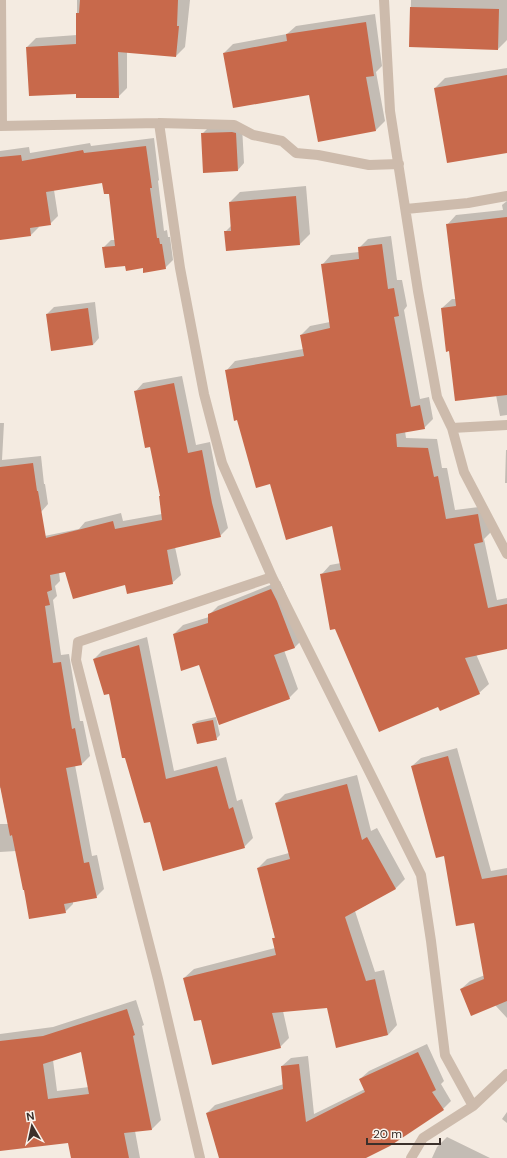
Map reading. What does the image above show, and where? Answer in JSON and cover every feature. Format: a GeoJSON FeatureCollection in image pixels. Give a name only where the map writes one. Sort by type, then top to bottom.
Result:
{"type":"FeatureCollection","features":[{"type":"Feature","properties":{"kind":"street"},"geometry":{"type":"LineString","coordinates":[[1,0],[1,126],[159,123],[234,125],[253,135],[282,141],[296,153],[318,155],[369,165],[399,164]]}},
{"type":"Feature","properties":{"kind":"street"},"geometry":{"type":"LineString","coordinates":[[384,0],[390,111],[418,291],[437,397],[452,428],[464,472],[507,554]]}},
{"type":"Feature","properties":{"kind":"street"},"geometry":{"type":"LineString","coordinates":[[159,123],[180,268],[204,394],[222,463],[272,577],[421,875],[445,1055],[474,1106]]}},
{"type":"Feature","properties":{"kind":"street"},"geometry":{"type":"LineString","coordinates":[[406,209],[468,204],[507,196]]}},
{"type":"Feature","properties":{"kind":"street"},"geometry":{"type":"LineString","coordinates":[[452,428],[507,425]]}},
{"type":"Feature","properties":{"kind":"street"},"geometry":{"type":"LineString","coordinates":[[200,1158],[156,971],[76,660],[78,642],[272,577]]}},
{"type":"Feature","properties":{"kind":"street"},"geometry":{"type":"LineString","coordinates":[[410,1158],[423,1138],[474,1106],[507,1074]]}},
{"type":"Feature","properties":{"kind":"building"},"geometry":{"type":"Polygon","coordinates":[[[80,0],[178,0],[177,26],[179,26],[176,57],[118,52],[119,98],[76,98],[76,94],[29,96],[26,47],[76,44],[76,13],[79,13],[80,0]]]}},
{"type":"Feature","properties":{"kind":"building"},"geometry":{"type":"Polygon","coordinates":[[[410,7],[499,9],[498,50],[409,47],[410,7]]]}},
{"type":"Feature","properties":{"kind":"building"},"geometry":{"type":"Polygon","coordinates":[[[366,22],[374,76],[366,77],[376,131],[318,142],[309,95],[233,108],[223,53],[287,41],[286,34],[366,22]]]}},
{"type":"Feature","properties":{"kind":"building"},"geometry":{"type":"Polygon","coordinates":[[[507,75],[507,153],[447,163],[434,88],[507,75]]]}},
{"type":"Feature","properties":{"kind":"building"},"geometry":{"type":"Polygon","coordinates":[[[201,133],[236,133],[238,171],[203,173],[201,133]]]}},
{"type":"Feature","properties":{"kind":"building"},"geometry":{"type":"Polygon","coordinates":[[[146,146],[157,238],[159,238],[160,244],[162,244],[166,269],[143,273],[143,268],[126,271],[125,266],[105,268],[102,247],[115,246],[109,194],[104,194],[102,183],[46,192],[51,225],[30,228],[31,236],[0,240],[0,157],[21,155],[22,161],[83,150],[84,153],[146,146]]]}},
{"type":"Feature","properties":{"kind":"building"},"geometry":{"type":"Polygon","coordinates":[[[296,196],[300,245],[226,251],[224,231],[231,231],[229,202],[296,196]]]}},
{"type":"Feature","properties":{"kind":"building"},"geometry":{"type":"Polygon","coordinates":[[[507,217],[507,395],[455,401],[449,351],[446,352],[441,308],[456,306],[446,224],[507,217]]]}},
{"type":"Feature","properties":{"kind":"building"},"geometry":{"type":"Polygon","coordinates":[[[382,244],[388,289],[394,288],[399,316],[394,317],[411,407],[420,405],[425,429],[396,434],[397,447],[428,448],[434,477],[438,476],[446,519],[478,514],[483,542],[474,544],[488,608],[507,604],[507,649],[465,658],[480,694],[440,711],[438,707],[379,732],[335,629],[330,630],[320,574],[341,570],[332,526],[286,540],[270,484],[256,488],[237,420],[234,421],[225,370],[304,356],[300,335],[330,328],[321,264],[359,259],[358,247],[382,244]]]}},
{"type":"Feature","properties":{"kind":"building"},"geometry":{"type":"Polygon","coordinates":[[[88,308],[93,345],[51,351],[46,314],[88,308]]]}},
{"type":"Feature","properties":{"kind":"building"},"geometry":{"type":"Polygon","coordinates":[[[174,383],[188,453],[202,450],[212,503],[221,537],[167,550],[173,584],[127,594],[125,585],[73,599],[65,572],[50,575],[52,590],[47,592],[50,605],[45,606],[53,663],[61,662],[72,729],[75,728],[82,765],[66,768],[84,863],[89,862],[97,898],[64,904],[66,913],[29,919],[24,890],[12,835],[10,836],[0,786],[0,467],[33,463],[46,538],[113,521],[115,529],[162,520],[160,496],[150,447],[145,448],[134,391],[174,383]]]}},
{"type":"Feature","properties":{"kind":"building"},"geometry":{"type":"Polygon","coordinates":[[[271,589],[295,648],[274,655],[290,699],[219,725],[199,665],[181,671],[173,634],[208,623],[208,614],[271,589]]]}},
{"type":"Feature","properties":{"kind":"building"},"geometry":{"type":"Polygon","coordinates":[[[139,645],[166,779],[217,766],[229,809],[233,807],[245,848],[163,871],[150,822],[144,823],[125,758],[122,758],[109,694],[104,695],[93,659],[139,645]]]}},
{"type":"Feature","properties":{"kind":"building"},"geometry":{"type":"Polygon","coordinates":[[[213,720],[217,740],[197,744],[192,724],[213,720]]]}},
{"type":"Feature","properties":{"kind":"building"},"geometry":{"type":"Polygon","coordinates":[[[448,756],[482,879],[507,875],[507,1001],[471,1016],[460,989],[484,979],[474,923],[456,926],[444,856],[436,858],[411,766],[448,756]]]}},
{"type":"Feature","properties":{"kind":"building"},"geometry":{"type":"Polygon","coordinates":[[[347,784],[362,840],[367,837],[396,889],[345,917],[366,981],[375,979],[388,1035],[336,1048],[327,1008],[272,1013],[281,1048],[212,1065],[201,1020],[194,1021],[183,978],[276,955],[272,938],[275,938],[257,868],[290,859],[275,803],[347,784]]]}},
{"type":"Feature","properties":{"kind":"building"},"geometry":{"type":"Polygon","coordinates":[[[127,1009],[135,1035],[133,1036],[152,1130],[124,1133],[129,1158],[71,1158],[68,1143],[0,1151],[0,1041],[43,1036],[127,1009]],[[81,1052],[43,1064],[48,1099],[89,1094],[81,1052]]]}},
{"type":"Feature","properties":{"kind":"building"},"geometry":{"type":"Polygon","coordinates":[[[418,1052],[436,1090],[432,1092],[444,1110],[390,1146],[366,1158],[219,1158],[206,1113],[283,1089],[281,1066],[299,1064],[306,1122],[365,1092],[359,1079],[418,1052]]]}}]}
